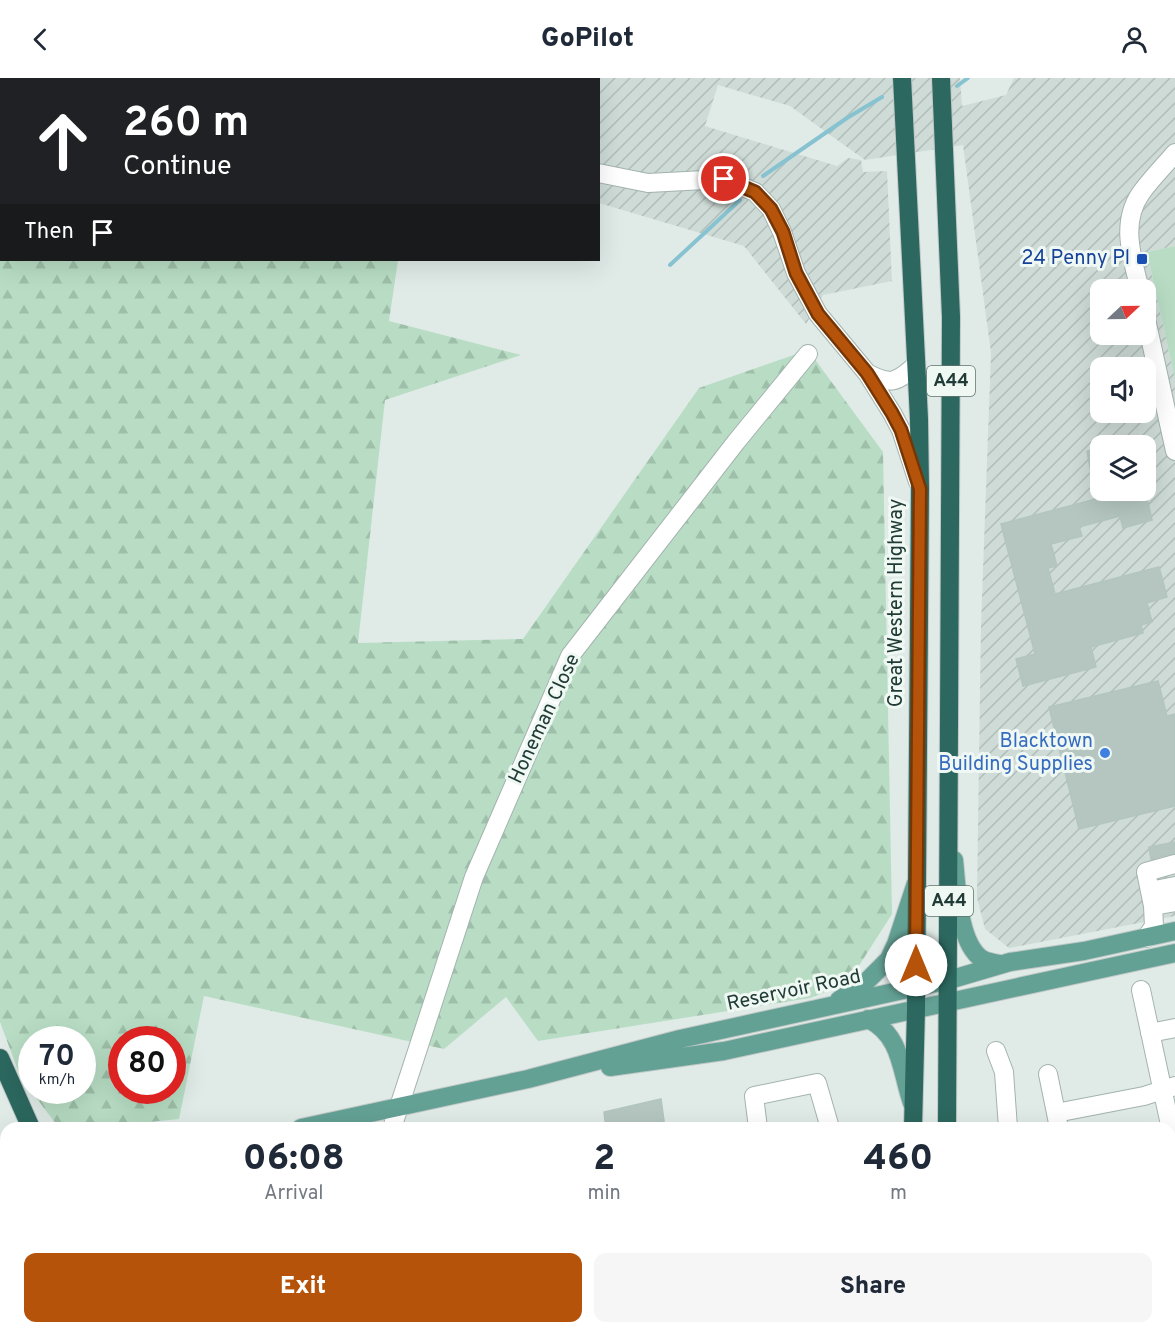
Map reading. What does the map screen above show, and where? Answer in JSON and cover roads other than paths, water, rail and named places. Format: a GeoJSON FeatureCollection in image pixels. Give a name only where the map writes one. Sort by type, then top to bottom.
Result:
{"type":"FeatureCollection","features":[{"type":"Feature","properties":{"kind":"highway","name":"Great Western Highway"},"geometry":{"type":"LineString","coordinates":[[902,78],[920,489],[914,1122]]}},
{"type":"Feature","properties":{"kind":"highway","name":"A44"},"geometry":{"type":"LineString","coordinates":[[941,78],[951,317],[950,1001],[947,1122]]}},
{"type":"Feature","properties":{"kind":"highway"},"geometry":{"type":"LineString","coordinates":[[0,1058],[18,1098]]}},
{"type":"Feature","properties":{"kind":"highway"},"geometry":{"type":"LineString","coordinates":[[21,1104],[28,1122]]}},
{"type":"Feature","properties":{"kind":"highway"},"geometry":{"type":"LineString","coordinates":[[22,1104],[36,1122]]}},
{"type":"Feature","properties":{"kind":"main road"},"geometry":{"type":"LineString","coordinates":[[949,823],[962,919],[968,940],[980,958],[1000,964]]}},
{"type":"Feature","properties":{"kind":"main road"},"geometry":{"type":"LineString","coordinates":[[830,1006],[865,983],[889,959],[917,881]]}},
{"type":"Feature","properties":{"kind":"main road","name":"Reservoir Road"},"geometry":{"type":"LineString","coordinates":[[329,1122],[528,1079],[680,1039],[949,980],[1000,964],[1084,951],[1175,931]]}},
{"type":"Feature","properties":{"kind":"main road","name":"Reservoir Road"},"geometry":{"type":"LineString","coordinates":[[528,1079],[724,1051],[1175,952]]}},
{"type":"Feature","properties":{"kind":"main road"},"geometry":{"type":"LineString","coordinates":[[868,1019],[885,1029],[896,1046],[914,1107]]}},
{"type":"Feature","properties":{"kind":"street"},"geometry":{"type":"LineString","coordinates":[[1138,279],[1130,244],[1131,216],[1141,192],[1175,153]]}},
{"type":"Feature","properties":{"kind":"street"},"geometry":{"type":"LineString","coordinates":[[600,173],[648,183],[724,179],[755,192],[771,209],[783,232],[796,273],[818,314],[867,373],[901,430],[920,489]]}},
{"type":"Feature","properties":{"kind":"street"},"geometry":{"type":"LineString","coordinates":[[1152,345],[1175,451]]}},
{"type":"Feature","properties":{"kind":"street","name":"Honeman Close"},"geometry":{"type":"LineString","coordinates":[[394,1122],[474,877],[570,656],[736,442],[808,354]]}},
{"type":"Feature","properties":{"kind":"street"},"geometry":{"type":"LineString","coordinates":[[867,373],[881,381],[893,381],[903,377],[916,365]]}},
{"type":"Feature","properties":{"kind":"street"},"geometry":{"type":"LineString","coordinates":[[1146,938],[1154,927],[1152,899],[1146,872],[1175,864]]}},
{"type":"Feature","properties":{"kind":"street"},"geometry":{"type":"LineString","coordinates":[[1152,899],[1175,886]]}},
{"type":"Feature","properties":{"kind":"street"},"geometry":{"type":"LineString","coordinates":[[1152,899],[1175,902]]}},
{"type":"Feature","properties":{"kind":"street"},"geometry":{"type":"LineString","coordinates":[[1141,990],[1150,1033],[1169,1088],[1172,1122]]}},
{"type":"Feature","properties":{"kind":"street"},"geometry":{"type":"LineString","coordinates":[[1150,1033],[1175,1028]]}},
{"type":"Feature","properties":{"kind":"street"},"geometry":{"type":"LineString","coordinates":[[996,1051],[1004,1072],[1008,1122]]}},
{"type":"Feature","properties":{"kind":"street"},"geometry":{"type":"LineString","coordinates":[[1048,1074],[1058,1121],[1169,1088]]}},
{"type":"Feature","properties":{"kind":"street"},"geometry":{"type":"LineString","coordinates":[[757,1122],[754,1096],[817,1083],[828,1122]]}},
{"type":"Feature","properties":{"kind":"waterway"},"geometry":{"type":"LineString","coordinates":[[957,86],[968,78]]}},
{"type":"Feature","properties":{"kind":"waterway"},"geometry":{"type":"LineString","coordinates":[[763,176],[847,118],[882,97]]}},
{"type":"Feature","properties":{"kind":"waterway"},"geometry":{"type":"LineString","coordinates":[[670,265],[740,200]]}},
{"type":"Feature","properties":{"kind":"place","name":"24 Penny Pl"},"geometry":{"type":"Point","coordinates":[1142,259]}},
{"type":"Feature","properties":{"kind":"place","name":"Blacktown Building Supplies"},"geometry":{"type":"Point","coordinates":[1105,753]}}]}
